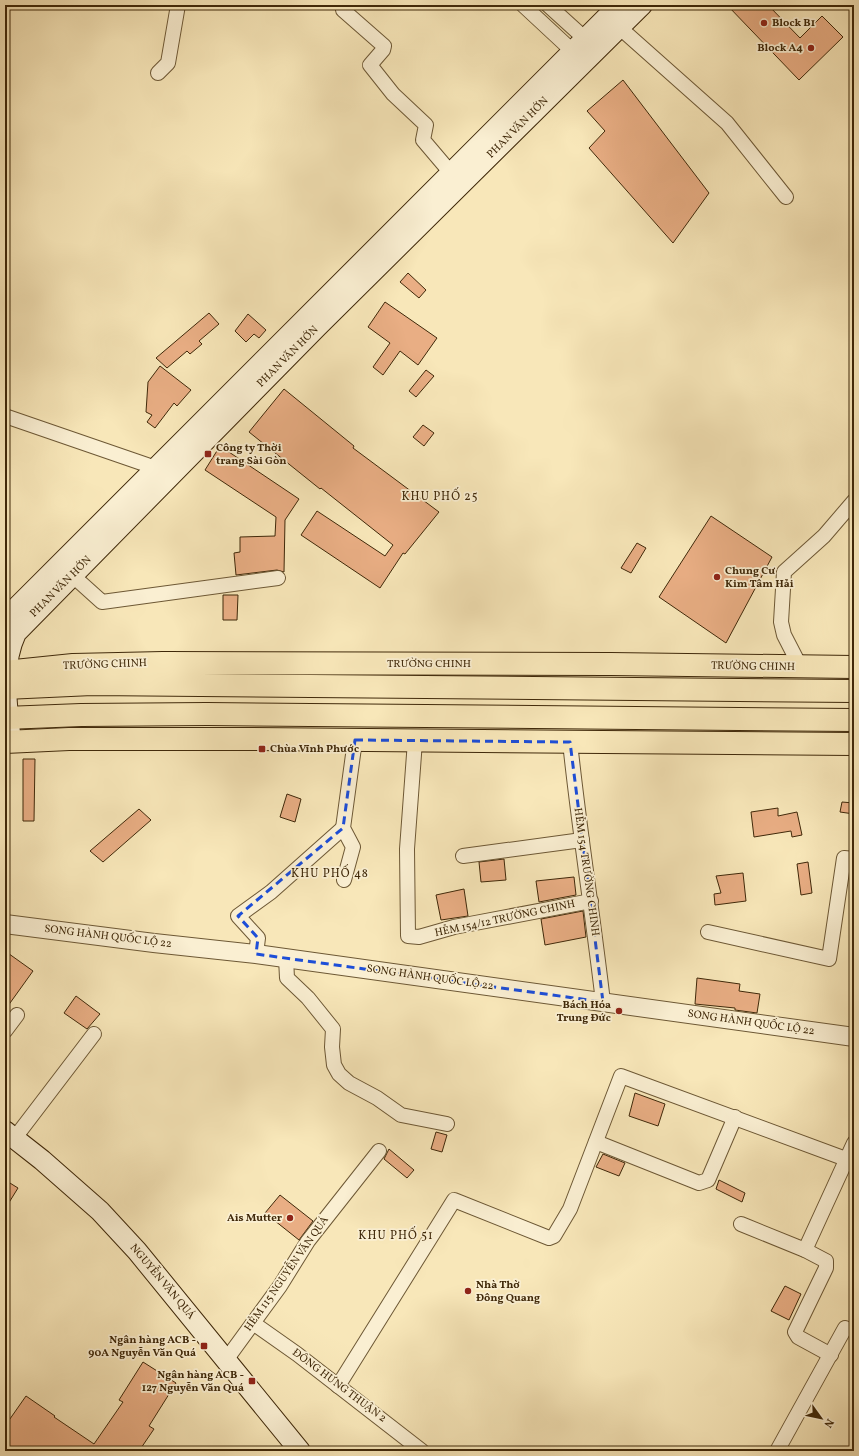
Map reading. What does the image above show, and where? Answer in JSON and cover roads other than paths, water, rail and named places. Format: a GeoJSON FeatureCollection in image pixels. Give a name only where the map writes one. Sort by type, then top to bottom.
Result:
{"type":"FeatureCollection","features":[{"type":"Feature","properties":{"kind":"main road","name":"PHAN VĂN HỚN"},"geometry":{"type":"LineString","coordinates":[[5,619],[156,468],[241,394],[585,50],[619,5]]}},
{"type":"Feature","properties":{"kind":"main road","name":"PHAN VĂN HỚN"},"geometry":{"type":"LineString","coordinates":[[8,742],[6,680],[10,645],[16,633],[451,173],[585,50],[619,27],[642,5]]}},
{"type":"Feature","properties":{"kind":"main road","name":"TRƯỜNG CHINH"},"geometry":{"type":"LineString","coordinates":[[6,680],[73,665],[163,663],[603,664],[802,668],[854,667]]}},
{"type":"Feature","properties":{"kind":"main road","name":"TRƯỜNG CHINH"},"geometry":{"type":"LineString","coordinates":[[6,680],[92,684],[854,691]]}},
{"type":"Feature","properties":{"kind":"main road"},"geometry":{"type":"LineString","coordinates":[[7,718],[82,715],[206,714],[854,720]]}},
{"type":"Feature","properties":{"kind":"main road"},"geometry":{"type":"LineString","coordinates":[[8,742],[69,739],[854,744]]}},
{"type":"Feature","properties":{"kind":"main road","name":"NGUYỄN VĂN QUÁ"},"geometry":{"type":"LineString","coordinates":[[10,1135],[42,1160],[100,1211],[136,1251],[300,1451]]}},
{"type":"Feature","properties":{"kind":"street"},"geometry":{"type":"LineString","coordinates":[[158,73],[168,63],[178,5]]}},
{"type":"Feature","properties":{"kind":"street"},"geometry":{"type":"LineString","coordinates":[[523,5],[585,50]]}},
{"type":"Feature","properties":{"kind":"street"},"geometry":{"type":"LineString","coordinates":[[548,5],[585,50]]}},
{"type":"Feature","properties":{"kind":"street"},"geometry":{"type":"LineString","coordinates":[[343,10],[384,46],[384,50],[370,65],[393,94],[426,125],[423,140],[451,173]]}},
{"type":"Feature","properties":{"kind":"street"},"geometry":{"type":"LineString","coordinates":[[619,27],[727,123],[786,197]]}},
{"type":"Feature","properties":{"kind":"street"},"geometry":{"type":"LineString","coordinates":[[5,416],[156,468]]}},
{"type":"Feature","properties":{"kind":"street"},"geometry":{"type":"LineString","coordinates":[[802,668],[784,634],[781,622],[784,572],[824,536],[854,501]]}},
{"type":"Feature","properties":{"kind":"street"},"geometry":{"type":"LineString","coordinates":[[72,575],[102,602],[278,578]]}},
{"type":"Feature","properties":{"kind":"street"},"geometry":{"type":"LineString","coordinates":[[344,880],[353,847],[343,828],[355,740]]}},
{"type":"Feature","properties":{"kind":"street","name":"HẺM 154/12 TRƯỜNG CHINH"},"geometry":{"type":"LineString","coordinates":[[415,741],[407,849],[408,936],[418,937],[454,927],[591,900]]}},
{"type":"Feature","properties":{"kind":"street","name":"HẺM 154 TRƯỜNG CHINH"},"geometry":{"type":"LineString","coordinates":[[570,742],[603,1002]]}},
{"type":"Feature","properties":{"kind":"street"},"geometry":{"type":"LineString","coordinates":[[256,954],[258,938],[238,916],[271,892],[343,828]]}},
{"type":"Feature","properties":{"kind":"street"},"geometry":{"type":"LineString","coordinates":[[463,856],[582,840]]}},
{"type":"Feature","properties":{"kind":"street"},"geometry":{"type":"LineString","coordinates":[[708,932],[829,959],[844,858],[854,858]]}},
{"type":"Feature","properties":{"kind":"street","name":"SONG HÀNH QUỐC LỘ 22"},"geometry":{"type":"LineString","coordinates":[[5,924],[256,954],[854,1037]]}},
{"type":"Feature","properties":{"kind":"street"},"geometry":{"type":"LineString","coordinates":[[286,958],[287,978],[308,998],[333,1029],[332,1046],[334,1065],[339,1074],[349,1083],[377,1098],[401,1115],[447,1124]]}},
{"type":"Feature","properties":{"kind":"street"},"geometry":{"type":"LineString","coordinates":[[5,1031],[17,1015]]}},
{"type":"Feature","properties":{"kind":"street"},"geometry":{"type":"LineString","coordinates":[[10,1135],[94,1034]]}},
{"type":"Feature","properties":{"kind":"street"},"geometry":{"type":"LineString","coordinates":[[338,1386],[454,1200],[549,1238],[554,1236],[570,1209],[621,1076],[851,1161]]}},
{"type":"Feature","properties":{"kind":"street"},"geometry":{"type":"LineString","coordinates":[[596,1142],[699,1183],[704,1183],[708,1180],[735,1117]]}},
{"type":"Feature","properties":{"kind":"street"},"geometry":{"type":"LineString","coordinates":[[805,1250],[851,1161],[854,1143]]}},
{"type":"Feature","properties":{"kind":"street","name":"HẺM 115 NGUYỄN VĂN QUÁ"},"geometry":{"type":"LineString","coordinates":[[226,1360],[280,1286],[308,1241],[379,1151]]}},
{"type":"Feature","properties":{"kind":"street"},"geometry":{"type":"LineString","coordinates":[[741,1224],[824,1259],[827,1264],[796,1328],[795,1335],[831,1355]]}},
{"type":"Feature","properties":{"kind":"street","name":"ĐÔNG HƯNG THUẬN 2"},"geometry":{"type":"LineString","coordinates":[[253,1323],[422,1451]]}},
{"type":"Feature","properties":{"kind":"street"},"geometry":{"type":"LineString","coordinates":[[777,1451],[846,1328]]}},
{"type":"Feature","properties":{"kind":"place","name":"Block B1"},"geometry":{"type":"Point","coordinates":[764,23]}},
{"type":"Feature","properties":{"kind":"place","name":"Block A4"},"geometry":{"type":"Point","coordinates":[811,48]}},
{"type":"Feature","properties":{"kind":"place","name":"Công ty Thời trang Sài Gòn"},"geometry":{"type":"Point","coordinates":[208,454]}},
{"type":"Feature","properties":{"kind":"place","name":"Chung Cư Kim Tâm Hải"},"geometry":{"type":"Point","coordinates":[717,577]}},
{"type":"Feature","properties":{"kind":"place","name":"Chùa Vĩnh Phước"},"geometry":{"type":"Point","coordinates":[262,749]}},
{"type":"Feature","properties":{"kind":"place","name":"Bách Hóa Trung Đức"},"geometry":{"type":"Point","coordinates":[619,1011]}},
{"type":"Feature","properties":{"kind":"place","name":"Ais Mutter"},"geometry":{"type":"Point","coordinates":[290,1218]}},
{"type":"Feature","properties":{"kind":"place","name":"Nhà Thờ Đông Quang"},"geometry":{"type":"Point","coordinates":[468,1291]}},
{"type":"Feature","properties":{"kind":"place","name":"Ngân hàng ACB - 90A Nguyễn Văn Quá"},"geometry":{"type":"Point","coordinates":[204,1346]}},
{"type":"Feature","properties":{"kind":"place","name":"Ngân hàng ACB - 127 Nguyễn Văn Quá"},"geometry":{"type":"Point","coordinates":[252,1381]}},
{"type":"Feature","properties":{"kind":"district","name":"KHU PHỐ 25"},"geometry":{"type":"Point","coordinates":[440,497]}},
{"type":"Feature","properties":{"kind":"district","name":"KHU PHỐ 48"},"geometry":{"type":"Point","coordinates":[330,874]}},
{"type":"Feature","properties":{"kind":"district","name":"KHU PHỐ 51"},"geometry":{"type":"Point","coordinates":[396,1236]}}]}
